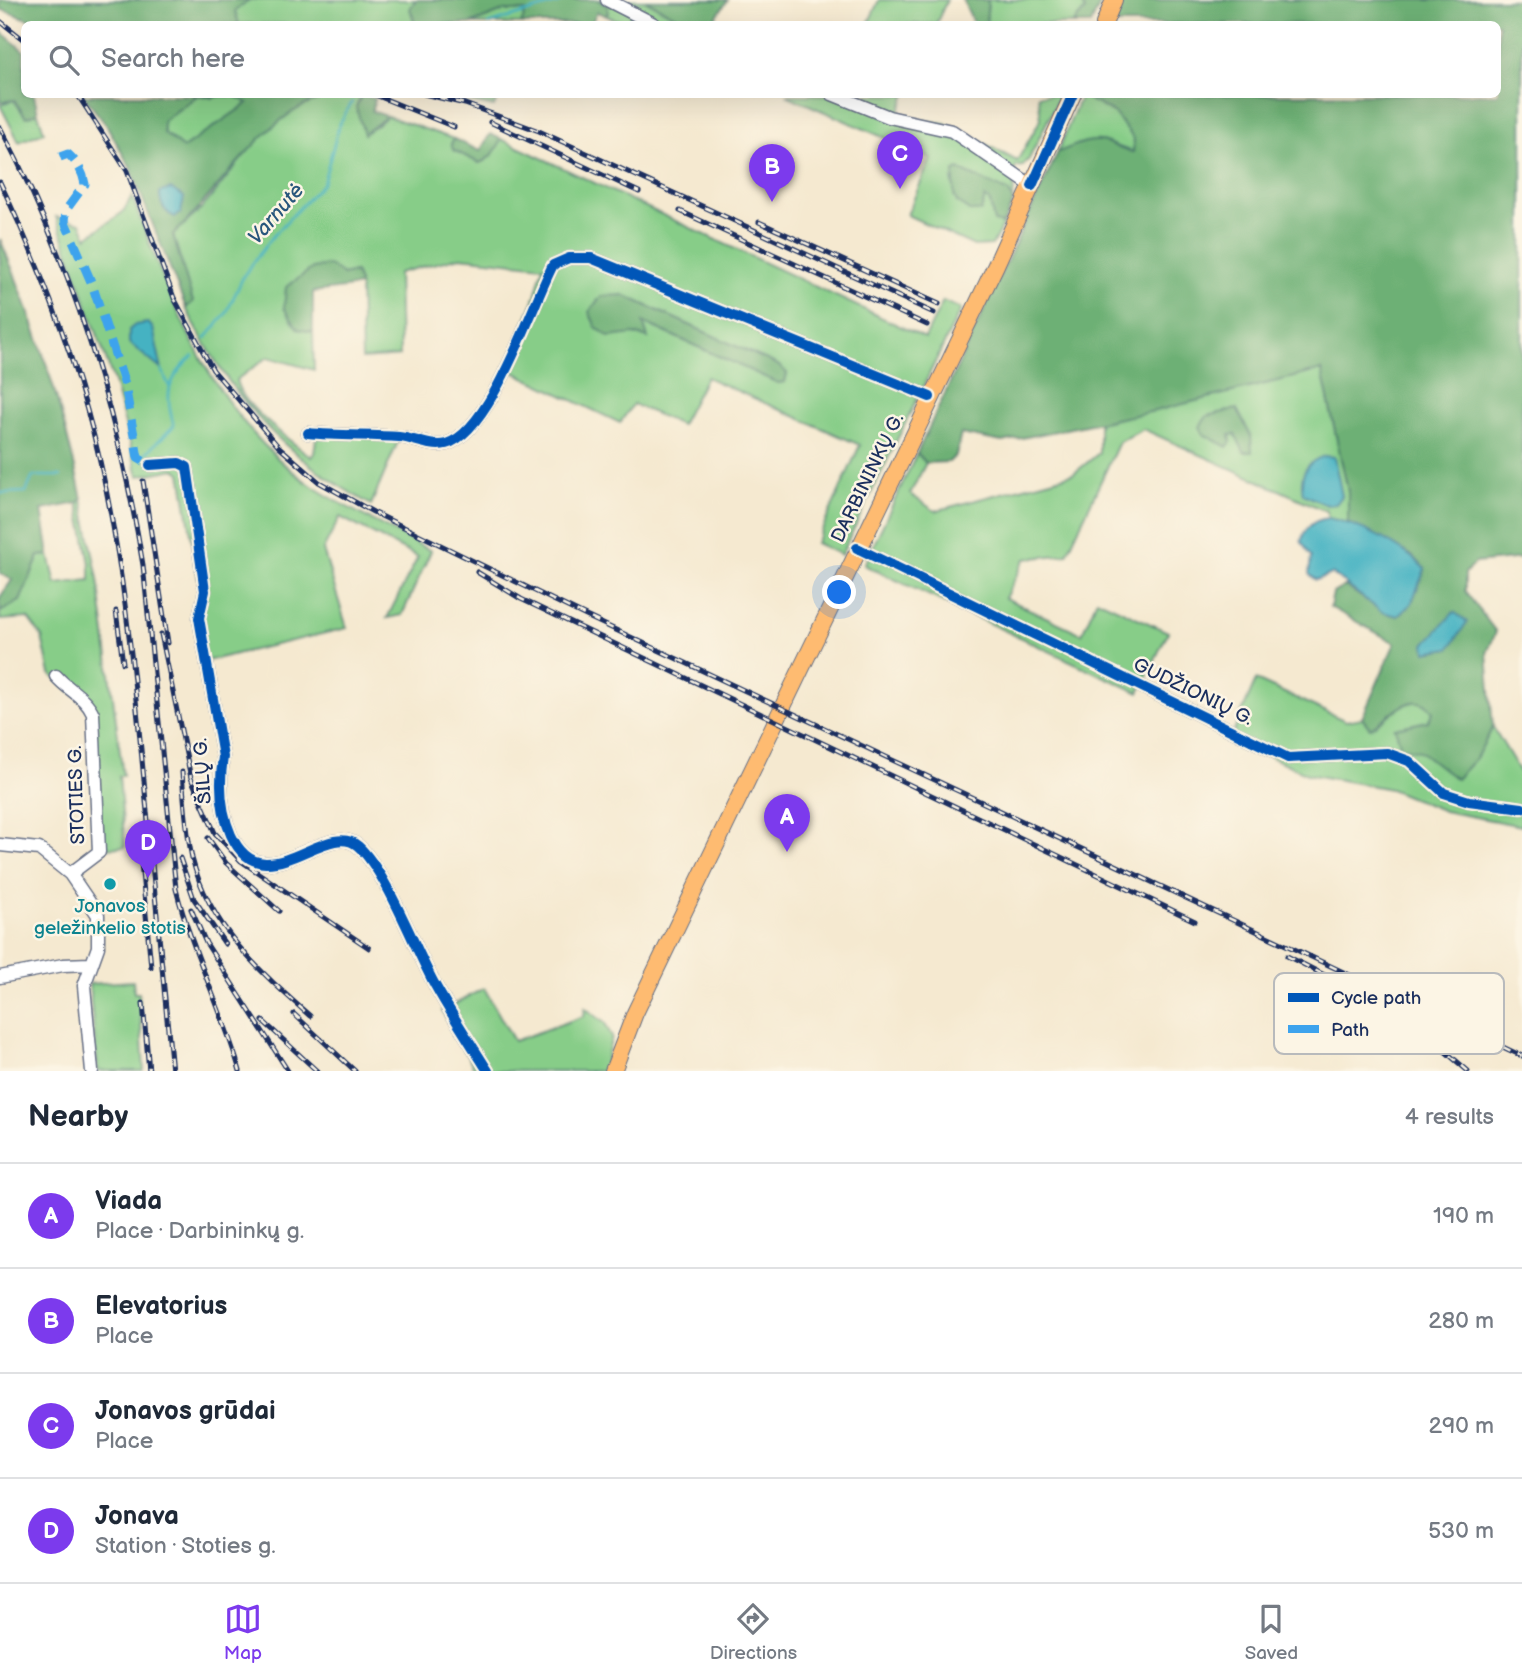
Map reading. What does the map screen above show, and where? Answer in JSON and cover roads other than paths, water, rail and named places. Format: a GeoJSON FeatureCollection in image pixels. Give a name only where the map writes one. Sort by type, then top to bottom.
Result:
{"type":"FeatureCollection","features":[{"type":"Feature","properties":{"kind":"main road"},"geometry":{"type":"LineString","coordinates":[[1105,21],[1114,0]]}},
{"type":"Feature","properties":{"kind":"main road","name":"DARBININKŲ G."},"geometry":{"type":"LineString","coordinates":[[613,1071],[635,1013],[761,759],[1071,98]]}},
{"type":"Feature","properties":{"kind":"street"},"geometry":{"type":"LineString","coordinates":[[607,0],[648,21]]}},
{"type":"Feature","properties":{"kind":"street"},"geometry":{"type":"LineString","coordinates":[[841,98],[879,114],[953,131],[1032,186]]}},
{"type":"Feature","properties":{"kind":"street"},"geometry":{"type":"LineString","coordinates":[[308,433],[400,437],[443,445],[458,439],[469,431],[508,365],[553,265],[569,258],[592,258],[930,397]]}},
{"type":"Feature","properties":{"kind":"street","name":"ŠILŲ G."},"geometry":{"type":"LineString","coordinates":[[150,465],[179,463],[187,467],[205,591],[199,618],[223,757],[220,777],[224,818],[234,840],[249,857],[264,863],[283,862],[338,841],[355,844],[372,862],[435,985],[488,1071]]}},
{"type":"Feature","properties":{"kind":"street","name":"GUDŽIONIŲ G."},"geometry":{"type":"LineString","coordinates":[[858,548],[1288,758],[1387,753],[1409,761],[1444,793],[1469,801],[1522,808]]}},
{"type":"Feature","properties":{"kind":"street","name":"STOTIES G."},"geometry":{"type":"LineString","coordinates":[[56,676],[68,689],[83,698],[93,715],[99,852],[70,874]]}},
{"type":"Feature","properties":{"kind":"street"},"geometry":{"type":"LineString","coordinates":[[0,845],[39,849],[70,874],[98,915],[98,947],[84,986],[92,1071]]}},
{"type":"Feature","properties":{"kind":"street"},"geometry":{"type":"LineString","coordinates":[[0,977],[63,965],[90,964]]}},
{"type":"Feature","properties":{"kind":"water"},"geometry":{"type":"Polygon","coordinates":[[[171,189],[184,197],[181,213],[175,217],[166,210],[160,196],[160,192],[171,189]]]}},
{"type":"Feature","properties":{"kind":"water"},"geometry":{"type":"Polygon","coordinates":[[[148,323],[153,328],[162,370],[129,343],[129,330],[135,325],[148,323]]]}},
{"type":"Feature","properties":{"kind":"water"},"geometry":{"type":"Polygon","coordinates":[[[1325,456],[1334,457],[1342,496],[1336,504],[1327,505],[1303,494],[1305,470],[1313,461],[1325,456]]]}},
{"type":"Feature","properties":{"kind":"water"},"geometry":{"type":"Polygon","coordinates":[[[1328,518],[1380,537],[1405,552],[1425,569],[1411,604],[1398,616],[1382,612],[1332,574],[1316,580],[1309,574],[1311,557],[1301,541],[1311,525],[1328,518]]]}},
{"type":"Feature","properties":{"kind":"water"},"geometry":{"type":"Polygon","coordinates":[[[1454,612],[1467,622],[1450,648],[1426,652],[1425,644],[1454,612]]]}},
{"type":"Feature","properties":{"kind":"waterway","name":"Varnutė"},"geometry":{"type":"LineString","coordinates":[[498,21],[568,0]]}},
{"type":"Feature","properties":{"kind":"waterway","name":"Varnutė"},"geometry":{"type":"LineString","coordinates":[[206,338],[226,314],[244,275],[273,236],[323,183],[340,123],[352,102]]}},
{"type":"Feature","properties":{"kind":"waterway","name":"Varnutė"},"geometry":{"type":"LineString","coordinates":[[145,454],[174,426],[169,405],[170,388],[178,372],[193,356]]}},
{"type":"Feature","properties":{"kind":"waterway"},"geometry":{"type":"LineString","coordinates":[[162,370],[169,386]]}},
{"type":"Feature","properties":{"kind":"waterway","name":"Varnutė"},"geometry":{"type":"LineString","coordinates":[[0,493],[26,492],[33,476],[61,476]]}},
{"type":"Feature","properties":{"kind":"railway"},"geometry":{"type":"LineString","coordinates":[[0,21],[21,38]]}},
{"type":"Feature","properties":{"kind":"railway"},"geometry":{"type":"LineString","coordinates":[[80,98],[127,171],[174,298],[213,370],[278,446],[319,482],[373,512],[586,616],[1345,973]]}},
{"type":"Feature","properties":{"kind":"railway"},"geometry":{"type":"LineString","coordinates":[[383,98],[454,127]]}},
{"type":"Feature","properties":{"kind":"railway"},"geometry":{"type":"LineString","coordinates":[[440,98],[465,104],[539,131],[934,313]]}},
{"type":"Feature","properties":{"kind":"railway"},"geometry":{"type":"LineString","coordinates":[[490,122],[639,192]]}},
{"type":"Feature","properties":{"kind":"railway"},"geometry":{"type":"LineString","coordinates":[[0,127],[49,232],[89,340],[106,396],[133,508],[143,565],[176,889],[240,1071]]}},
{"type":"Feature","properties":{"kind":"railway"},"geometry":{"type":"LineString","coordinates":[[0,182],[44,284],[70,354],[91,425],[108,499],[131,653],[172,1071]]}},
{"type":"Feature","properties":{"kind":"railway"},"geometry":{"type":"LineString","coordinates":[[680,211],[927,325]]}},
{"type":"Feature","properties":{"kind":"railway"},"geometry":{"type":"LineString","coordinates":[[759,222],[939,304]]}},
{"type":"Feature","properties":{"kind":"railway"},"geometry":{"type":"LineString","coordinates":[[143,481],[168,643]]}},
{"type":"Feature","properties":{"kind":"railway"},"geometry":{"type":"LineString","coordinates":[[477,572],[521,599],[1195,921]]}},
{"type":"Feature","properties":{"kind":"railway"},"geometry":{"type":"LineString","coordinates":[[116,611],[123,663]]}},
{"type":"Feature","properties":{"kind":"railway"},"geometry":{"type":"LineString","coordinates":[[161,634],[191,778],[215,833],[241,861],[369,948]]}},
{"type":"Feature","properties":{"kind":"railway"},"geometry":{"type":"LineString","coordinates":[[182,772],[192,858],[211,905],[255,965],[310,1016]]}},
{"type":"Feature","properties":{"kind":"railway"},"geometry":{"type":"LineString","coordinates":[[208,838],[226,863],[279,911]]}},
{"type":"Feature","properties":{"kind":"railway"},"geometry":{"type":"LineString","coordinates":[[139,841],[151,967]]}},
{"type":"Feature","properties":{"kind":"railway"},"geometry":{"type":"LineString","coordinates":[[180,858],[194,899],[225,944]]}},
{"type":"Feature","properties":{"kind":"railway"},"geometry":{"type":"LineString","coordinates":[[191,909],[206,943],[288,1071]]}},
{"type":"Feature","properties":{"kind":"railway"},"geometry":{"type":"LineString","coordinates":[[1287,956],[1320,973]]}},
{"type":"Feature","properties":{"kind":"railway"},"geometry":{"type":"LineString","coordinates":[[143,1003],[149,1071]]}},
{"type":"Feature","properties":{"kind":"railway"},"geometry":{"type":"LineString","coordinates":[[294,1014],[355,1071]]}},
{"type":"Feature","properties":{"kind":"railway"},"geometry":{"type":"LineString","coordinates":[[263,1021],[317,1071]]}},
{"type":"Feature","properties":{"kind":"railway"},"geometry":{"type":"LineString","coordinates":[[1504,1048],[1522,1056]]}},
{"type":"Feature","properties":{"kind":"railway"},"geometry":{"type":"LineString","coordinates":[[1448,1054],[1468,1071]]}},
{"type":"Feature","properties":{"kind":"place","name":"Jonavos grūdai"},"geometry":{"type":"Point","coordinates":[900,189]}},
{"type":"Feature","properties":{"kind":"place","name":"Elevatorius"},"geometry":{"type":"Point","coordinates":[772,202]}},
{"type":"Feature","properties":{"kind":"place","name":"Viada"},"geometry":{"type":"Point","coordinates":[787,852]}},
{"type":"Feature","properties":{"kind":"place","name":"Jonava"},"geometry":{"type":"Point","coordinates":[148,878]}},
{"type":"Feature","properties":{"kind":"place","name":"Jonavos geležinkelio stotis"},"geometry":{"type":"Point","coordinates":[110,884]}}]}
